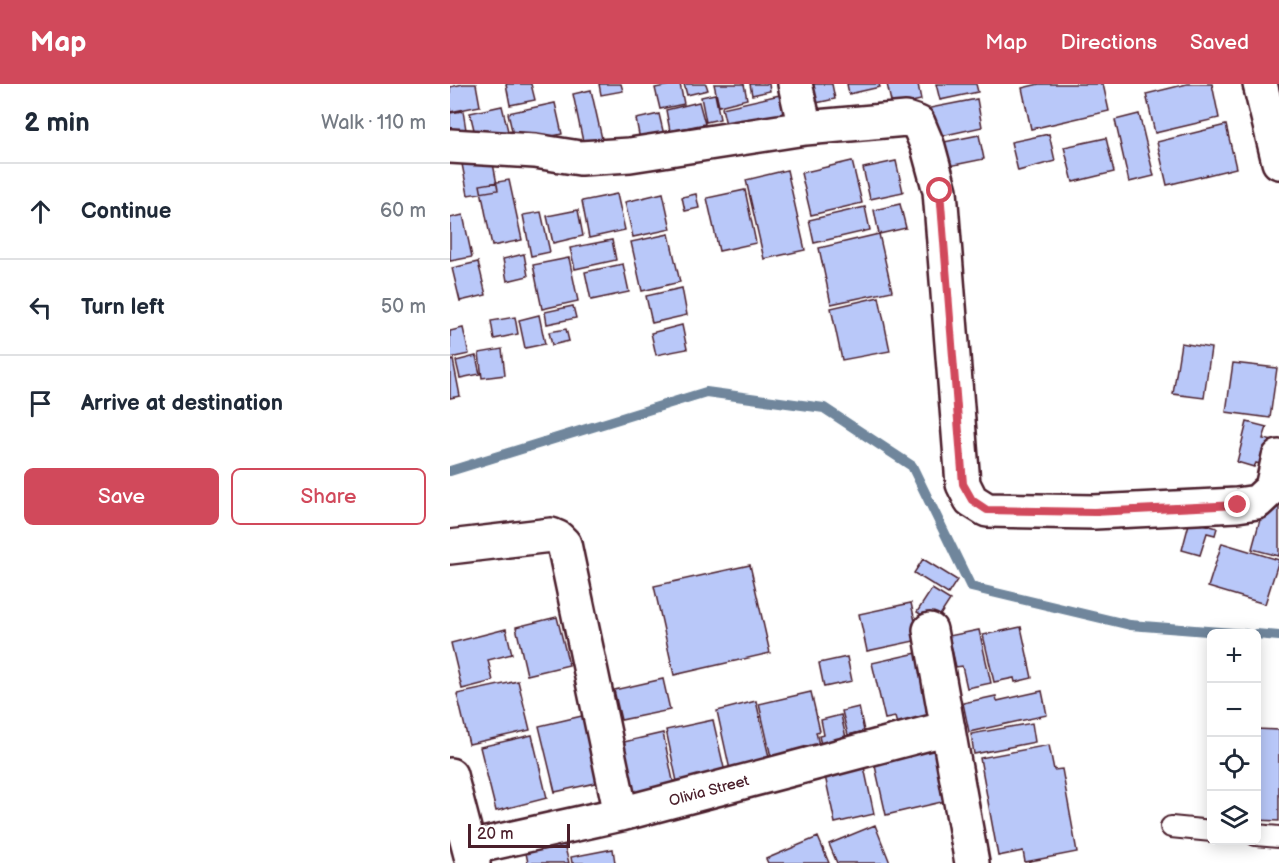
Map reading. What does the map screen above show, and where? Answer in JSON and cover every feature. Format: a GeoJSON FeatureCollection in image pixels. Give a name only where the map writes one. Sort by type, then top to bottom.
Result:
{"type":"FeatureCollection","features":[{"type":"Feature","properties":{"kind":"street"},"geometry":{"type":"LineString","coordinates":[[795,84],[805,128]]}},
{"type":"Feature","properties":{"kind":"street"},"geometry":{"type":"LineString","coordinates":[[1260,84],[1279,162]]}},
{"type":"Feature","properties":{"kind":"street"},"geometry":{"type":"LineString","coordinates":[[450,146],[535,151],[580,158],[630,155],[805,128],[906,118],[918,123],[928,147],[940,191],[963,484],[972,500],[987,510],[1082,512],[1238,505],[1257,502],[1272,488],[1279,457]]}},
{"type":"Feature","properties":{"kind":"street"},"geometry":{"type":"LineString","coordinates":[[450,547],[550,535],[558,538],[564,544],[621,814]]}},
{"type":"Feature","properties":{"kind":"street"},"geometry":{"type":"LineString","coordinates":[[930,630],[972,863]]}},
{"type":"Feature","properties":{"kind":"street","name":"Olivia Street"},"geometry":{"type":"LineString","coordinates":[[471,855],[948,728]]}},
{"type":"Feature","properties":{"kind":"street"},"geometry":{"type":"LineString","coordinates":[[450,775],[471,855]]}},
{"type":"Feature","properties":{"kind":"lane"},"geometry":{"type":"LineString","coordinates":[[1171,827],[1207,831]]}},
{"type":"Feature","properties":{"kind":"lane"},"geometry":{"type":"LineString","coordinates":[[1261,835],[1279,837]]}},
{"type":"Feature","properties":{"kind":"building"},"geometry":{"type":"Polygon","coordinates":[[[476,84],[480,106],[450,112],[450,87],[476,84]]]}},
{"type":"Feature","properties":{"kind":"building"},"geometry":{"type":"Polygon","coordinates":[[[506,84],[531,84],[535,100],[510,105],[506,84]]]}},
{"type":"Feature","properties":{"kind":"building"},"geometry":{"type":"Polygon","coordinates":[[[599,84],[621,84],[623,91],[601,95],[599,84]]]}},
{"type":"Feature","properties":{"kind":"building"},"geometry":{"type":"Polygon","coordinates":[[[680,84],[684,104],[660,109],[655,88],[680,84]]]}},
{"type":"Feature","properties":{"kind":"building"},"geometry":{"type":"Polygon","coordinates":[[[684,84],[706,84],[708,90],[687,95],[684,84]]]}},
{"type":"Feature","properties":{"kind":"building"},"geometry":{"type":"Polygon","coordinates":[[[714,84],[744,84],[747,99],[719,106],[714,84]]]}},
{"type":"Feature","properties":{"kind":"building"},"geometry":{"type":"Polygon","coordinates":[[[750,84],[769,84],[770,91],[752,95],[750,84]]]}},
{"type":"Feature","properties":{"kind":"building"},"geometry":{"type":"Polygon","coordinates":[[[812,84],[832,84],[835,99],[816,103],[812,84]]]}},
{"type":"Feature","properties":{"kind":"building"},"geometry":{"type":"Polygon","coordinates":[[[847,84],[879,84],[880,87],[849,94],[847,84]]]}},
{"type":"Feature","properties":{"kind":"building"},"geometry":{"type":"Polygon","coordinates":[[[887,84],[918,84],[921,100],[892,106],[887,84]]]}},
{"type":"Feature","properties":{"kind":"building"},"geometry":{"type":"Polygon","coordinates":[[[936,84],[976,84],[978,92],[940,100],[936,84]]]}},
{"type":"Feature","properties":{"kind":"building"},"geometry":{"type":"Polygon","coordinates":[[[1039,84],[1103,84],[1109,111],[1031,129],[1022,88],[1039,84]]]}},
{"type":"Feature","properties":{"kind":"building"},"geometry":{"type":"Polygon","coordinates":[[[1187,84],[1212,84],[1219,118],[1155,133],[1146,94],[1187,84]]]}},
{"type":"Feature","properties":{"kind":"building"},"geometry":{"type":"Polygon","coordinates":[[[591,90],[605,152],[586,156],[573,94],[591,90]]]}},
{"type":"Feature","properties":{"kind":"building"},"geometry":{"type":"Polygon","coordinates":[[[715,94],[720,119],[706,122],[701,97],[715,94]]]}},
{"type":"Feature","properties":{"kind":"building"},"geometry":{"type":"Polygon","coordinates":[[[780,95],[787,124],[729,137],[722,108],[780,95]]]}},
{"type":"Feature","properties":{"kind":"building"},"geometry":{"type":"Polygon","coordinates":[[[977,99],[982,127],[932,138],[925,109],[977,99]]]}},
{"type":"Feature","properties":{"kind":"building"},"geometry":{"type":"Polygon","coordinates":[[[699,102],[705,124],[670,131],[666,110],[699,102]]]}},
{"type":"Feature","properties":{"kind":"building"},"geometry":{"type":"Polygon","coordinates":[[[555,103],[562,134],[515,144],[508,113],[555,103]]]}},
{"type":"Feature","properties":{"kind":"building"},"geometry":{"type":"Polygon","coordinates":[[[502,106],[508,131],[476,138],[470,113],[502,106]]]}},
{"type":"Feature","properties":{"kind":"building"},"geometry":{"type":"Polygon","coordinates":[[[463,111],[467,136],[450,139],[450,113],[463,111]]]}},
{"type":"Feature","properties":{"kind":"building"},"geometry":{"type":"Polygon","coordinates":[[[659,114],[664,135],[640,140],[636,119],[659,114]]]}},
{"type":"Feature","properties":{"kind":"building"},"geometry":{"type":"Polygon","coordinates":[[[1139,114],[1154,176],[1129,182],[1115,120],[1139,114]]]}},
{"type":"Feature","properties":{"kind":"building"},"geometry":{"type":"Polygon","coordinates":[[[1226,125],[1236,168],[1167,185],[1157,142],[1226,125]]]}},
{"type":"Feature","properties":{"kind":"building"},"geometry":{"type":"Polygon","coordinates":[[[1049,134],[1055,161],[1018,171],[1011,142],[1049,134]]]}},
{"type":"Feature","properties":{"kind":"building"},"geometry":{"type":"Polygon","coordinates":[[[979,135],[984,159],[944,167],[939,143],[979,135]]]}},
{"type":"Feature","properties":{"kind":"building"},"geometry":{"type":"Polygon","coordinates":[[[1106,138],[1114,172],[1073,182],[1064,147],[1106,138]]]}},
{"type":"Feature","properties":{"kind":"building"},"geometry":{"type":"Polygon","coordinates":[[[492,158],[498,190],[468,195],[462,164],[492,158]]]}},
{"type":"Feature","properties":{"kind":"building"},"geometry":{"type":"Polygon","coordinates":[[[852,161],[862,203],[811,215],[801,173],[852,161]]]}},
{"type":"Feature","properties":{"kind":"building"},"geometry":{"type":"Polygon","coordinates":[[[896,161],[903,192],[870,199],[863,168],[896,161]]]}},
{"type":"Feature","properties":{"kind":"building"},"geometry":{"type":"Polygon","coordinates":[[[787,170],[805,250],[764,259],[746,180],[787,170]]]}},
{"type":"Feature","properties":{"kind":"building"},"geometry":{"type":"Polygon","coordinates":[[[509,180],[522,240],[492,246],[480,185],[509,180]]]}},
{"type":"Feature","properties":{"kind":"building"},"geometry":{"type":"Polygon","coordinates":[[[745,190],[756,243],[719,251],[707,198],[745,190]]]}},
{"type":"Feature","properties":{"kind":"building"},"geometry":{"type":"Polygon","coordinates":[[[663,193],[671,229],[633,237],[625,202],[663,193]]]}},
{"type":"Feature","properties":{"kind":"building"},"geometry":{"type":"Polygon","coordinates":[[[617,194],[625,230],[589,238],[582,201],[617,194]]]}},
{"type":"Feature","properties":{"kind":"building"},"geometry":{"type":"Polygon","coordinates":[[[696,194],[699,208],[685,211],[682,197],[696,194]]]}},
{"type":"Feature","properties":{"kind":"building"},"geometry":{"type":"Polygon","coordinates":[[[900,204],[906,228],[879,234],[874,210],[900,204]]]}},
{"type":"Feature","properties":{"kind":"building"},"geometry":{"type":"Polygon","coordinates":[[[865,207],[870,230],[814,243],[809,220],[865,207]]]}},
{"type":"Feature","properties":{"kind":"building"},"geometry":{"type":"Polygon","coordinates":[[[578,210],[583,236],[553,243],[547,216],[578,210]]]}},
{"type":"Feature","properties":{"kind":"building"},"geometry":{"type":"Polygon","coordinates":[[[541,212],[550,252],[531,256],[523,215],[541,212]]]}},
{"type":"Feature","properties":{"kind":"building"},"geometry":{"type":"Polygon","coordinates":[[[463,215],[472,257],[450,261],[450,218],[463,215]]]}},
{"type":"Feature","properties":{"kind":"building"},"geometry":{"type":"Polygon","coordinates":[[[669,234],[680,282],[642,291],[631,242],[669,234]]]}},
{"type":"Feature","properties":{"kind":"building"},"geometry":{"type":"Polygon","coordinates":[[[879,234],[892,291],[831,304],[819,248],[879,234]]]}},
{"type":"Feature","properties":{"kind":"building"},"geometry":{"type":"Polygon","coordinates":[[[612,240],[616,260],[575,269],[570,248],[612,240]]]}},
{"type":"Feature","properties":{"kind":"building"},"geometry":{"type":"Polygon","coordinates":[[[524,254],[528,276],[507,281],[503,259],[524,254]]]}},
{"type":"Feature","properties":{"kind":"building"},"geometry":{"type":"Polygon","coordinates":[[[569,258],[578,301],[542,309],[533,265],[569,258]]]}},
{"type":"Feature","properties":{"kind":"building"},"geometry":{"type":"Polygon","coordinates":[[[478,262],[486,295],[460,301],[452,268],[478,262]]]}},
{"type":"Feature","properties":{"kind":"building"},"geometry":{"type":"Polygon","coordinates":[[[623,264],[629,292],[591,300],[585,272],[623,264]]]}},
{"type":"Feature","properties":{"kind":"building"},"geometry":{"type":"Polygon","coordinates":[[[682,288],[687,315],[652,323],[646,296],[682,288]]]}},
{"type":"Feature","properties":{"kind":"building"},"geometry":{"type":"Polygon","coordinates":[[[879,297],[890,351],[842,360],[831,308],[879,297]]]}},
{"type":"Feature","properties":{"kind":"building"},"geometry":{"type":"Polygon","coordinates":[[[573,306],[576,318],[547,324],[545,312],[573,306]]]}},
{"type":"Feature","properties":{"kind":"building"},"geometry":{"type":"Polygon","coordinates":[[[539,315],[545,344],[525,348],[519,320],[539,315]]]}},
{"type":"Feature","properties":{"kind":"building"},"geometry":{"type":"Polygon","coordinates":[[[515,317],[518,334],[494,339],[491,321],[515,317]]]}},
{"type":"Feature","properties":{"kind":"building"},"geometry":{"type":"Polygon","coordinates":[[[682,325],[687,349],[656,355],[651,333],[682,325]]]}},
{"type":"Feature","properties":{"kind":"building"},"geometry":{"type":"Polygon","coordinates":[[[463,328],[469,354],[450,358],[450,331],[463,328]]]}},
{"type":"Feature","properties":{"kind":"building"},"geometry":{"type":"Polygon","coordinates":[[[566,329],[569,341],[552,345],[549,332],[566,329]]]}},
{"type":"Feature","properties":{"kind":"building"},"geometry":{"type":"Polygon","coordinates":[[[1181,343],[1211,348],[1204,398],[1173,394],[1181,343]]]}},
{"type":"Feature","properties":{"kind":"building"},"geometry":{"type":"Polygon","coordinates":[[[502,349],[505,375],[482,378],[479,353],[502,349]]]}},
{"type":"Feature","properties":{"kind":"building"},"geometry":{"type":"Polygon","coordinates":[[[476,356],[480,374],[460,378],[456,361],[476,356]]]}},
{"type":"Feature","properties":{"kind":"building"},"geometry":{"type":"Polygon","coordinates":[[[453,360],[460,396],[450,398],[450,361],[453,360]]]}},
{"type":"Feature","properties":{"kind":"building"},"geometry":{"type":"Polygon","coordinates":[[[1233,363],[1277,368],[1270,418],[1226,412],[1233,363]]]}},
{"type":"Feature","properties":{"kind":"building"},"geometry":{"type":"Polygon","coordinates":[[[1247,422],[1267,427],[1263,439],[1274,441],[1267,466],[1256,463],[1254,467],[1237,462],[1247,422]]]}},
{"type":"Feature","properties":{"kind":"building"},"geometry":{"type":"Polygon","coordinates":[[[1265,501],[1279,505],[1279,556],[1252,549],[1265,501]]]}},
{"type":"Feature","properties":{"kind":"building"},"geometry":{"type":"Polygon","coordinates":[[[1190,520],[1217,528],[1215,535],[1207,533],[1200,555],[1182,550],[1190,520]]]}},
{"type":"Feature","properties":{"kind":"building"},"geometry":{"type":"Polygon","coordinates":[[[1222,543],[1279,560],[1265,604],[1208,587],[1222,543]]]}},
{"type":"Feature","properties":{"kind":"building"},"geometry":{"type":"Polygon","coordinates":[[[923,559],[957,580],[948,594],[914,573],[923,559]]]}},
{"type":"Feature","properties":{"kind":"building"},"geometry":{"type":"Polygon","coordinates":[[[750,565],[770,653],[674,675],[654,586],[750,565]]]}},
{"type":"Feature","properties":{"kind":"building"},"geometry":{"type":"Polygon","coordinates":[[[932,589],[950,600],[935,623],[917,612],[932,589]]]}},
{"type":"Feature","properties":{"kind":"building"},"geometry":{"type":"Polygon","coordinates":[[[911,603],[919,640],[867,651],[859,614],[911,603]]]}},
{"type":"Feature","properties":{"kind":"building"},"geometry":{"type":"Polygon","coordinates":[[[557,617],[569,665],[527,675],[516,627],[557,617]]]}},
{"type":"Feature","properties":{"kind":"building"},"geometry":{"type":"Polygon","coordinates":[[[1021,627],[1032,678],[1015,682],[1014,678],[994,682],[983,635],[1021,627]]]}},
{"type":"Feature","properties":{"kind":"building"},"geometry":{"type":"Polygon","coordinates":[[[506,629],[512,654],[488,660],[493,681],[462,689],[451,643],[506,629]]]}},
{"type":"Feature","properties":{"kind":"building"},"geometry":{"type":"Polygon","coordinates":[[[979,630],[991,683],[967,688],[962,666],[956,667],[949,636],[979,630]]]}},
{"type":"Feature","properties":{"kind":"building"},"geometry":{"type":"Polygon","coordinates":[[[926,651],[939,708],[926,710],[928,722],[898,728],[895,717],[885,719],[872,663],[926,651]]]}},
{"type":"Feature","properties":{"kind":"building"},"geometry":{"type":"Polygon","coordinates":[[[847,657],[852,681],[824,687],[819,663],[847,657]]]}},
{"type":"Feature","properties":{"kind":"building"},"geometry":{"type":"Polygon","coordinates":[[[663,679],[670,710],[621,720],[614,690],[663,679]]]}},
{"type":"Feature","properties":{"kind":"building"},"geometry":{"type":"Polygon","coordinates":[[[518,681],[530,730],[469,744],[457,694],[518,681]]]}},
{"type":"Feature","properties":{"kind":"building"},"geometry":{"type":"Polygon","coordinates":[[[1042,691],[1047,715],[969,732],[963,703],[996,696],[997,701],[1042,691]]]}},
{"type":"Feature","properties":{"kind":"building"},"geometry":{"type":"Polygon","coordinates":[[[811,692],[820,731],[816,732],[822,759],[774,770],[759,704],[811,692]]]}},
{"type":"Feature","properties":{"kind":"building"},"geometry":{"type":"Polygon","coordinates":[[[756,701],[772,770],[732,779],[717,711],[756,701]]]}},
{"type":"Feature","properties":{"kind":"building"},"geometry":{"type":"Polygon","coordinates":[[[859,707],[864,731],[848,735],[842,711],[859,707]]]}},
{"type":"Feature","properties":{"kind":"building"},"geometry":{"type":"Polygon","coordinates":[[[595,713],[609,780],[555,792],[539,726],[595,713]]]}},
{"type":"Feature","properties":{"kind":"building"},"geometry":{"type":"Polygon","coordinates":[[[841,715],[848,747],[823,753],[819,736],[824,735],[821,720],[841,715]]]}},
{"type":"Feature","properties":{"kind":"building"},"geometry":{"type":"Polygon","coordinates":[[[713,720],[727,781],[679,791],[666,730],[713,720]]]}},
{"type":"Feature","properties":{"kind":"building"},"geometry":{"type":"Polygon","coordinates":[[[1032,723],[1035,742],[974,754],[971,734],[1032,723]]]}},
{"type":"Feature","properties":{"kind":"building"},"geometry":{"type":"Polygon","coordinates":[[[1261,729],[1279,730],[1279,821],[1261,820],[1261,729]]]}},
{"type":"Feature","properties":{"kind":"building"},"geometry":{"type":"Polygon","coordinates":[[[663,733],[675,790],[627,801],[615,744],[663,733]]]}},
{"type":"Feature","properties":{"kind":"building"},"geometry":{"type":"Polygon","coordinates":[[[532,735],[547,798],[496,811],[480,747],[532,735]]]}},
{"type":"Feature","properties":{"kind":"building"},"geometry":{"type":"Polygon","coordinates":[[[937,743],[950,800],[886,815],[873,757],[937,743]]]}},
{"type":"Feature","properties":{"kind":"building"},"geometry":{"type":"Polygon","coordinates":[[[1049,745],[1054,770],[1062,769],[1077,852],[1025,862],[1023,851],[998,856],[980,758],[1049,745]]]}},
{"type":"Feature","properties":{"kind":"building"},"geometry":{"type":"Polygon","coordinates":[[[863,762],[874,814],[835,823],[824,771],[863,762]]]}},
{"type":"Feature","properties":{"kind":"building"},"geometry":{"type":"Polygon","coordinates":[[[875,825],[890,863],[837,863],[829,844],[875,825]]]}},
{"type":"Feature","properties":{"kind":"building"},"geometry":{"type":"Polygon","coordinates":[[[818,837],[829,863],[768,863],[766,859],[818,837]]]}},
{"type":"Feature","properties":{"kind":"building"},"geometry":{"type":"Polygon","coordinates":[[[564,844],[569,863],[528,863],[526,853],[564,844]]]}},
{"type":"Feature","properties":{"kind":"building"},"geometry":{"type":"Polygon","coordinates":[[[613,849],[615,863],[572,863],[571,857],[613,849]]]}},
{"type":"Feature","properties":{"kind":"waterway"},"geometry":{"type":"LineString","coordinates":[[450,471],[706,392],[824,408],[912,466],[971,587],[1130,625],[1207,631]]}},
{"type":"Feature","properties":{"kind":"waterway"},"geometry":{"type":"LineString","coordinates":[[1261,634],[1279,636]]}},
{"type":"Feature","properties":{"kind":"route"},"geometry":{"type":"LineString","coordinates":[[940,191],[963,484],[972,500],[987,510],[1094,512],[1238,505]]}}]}
